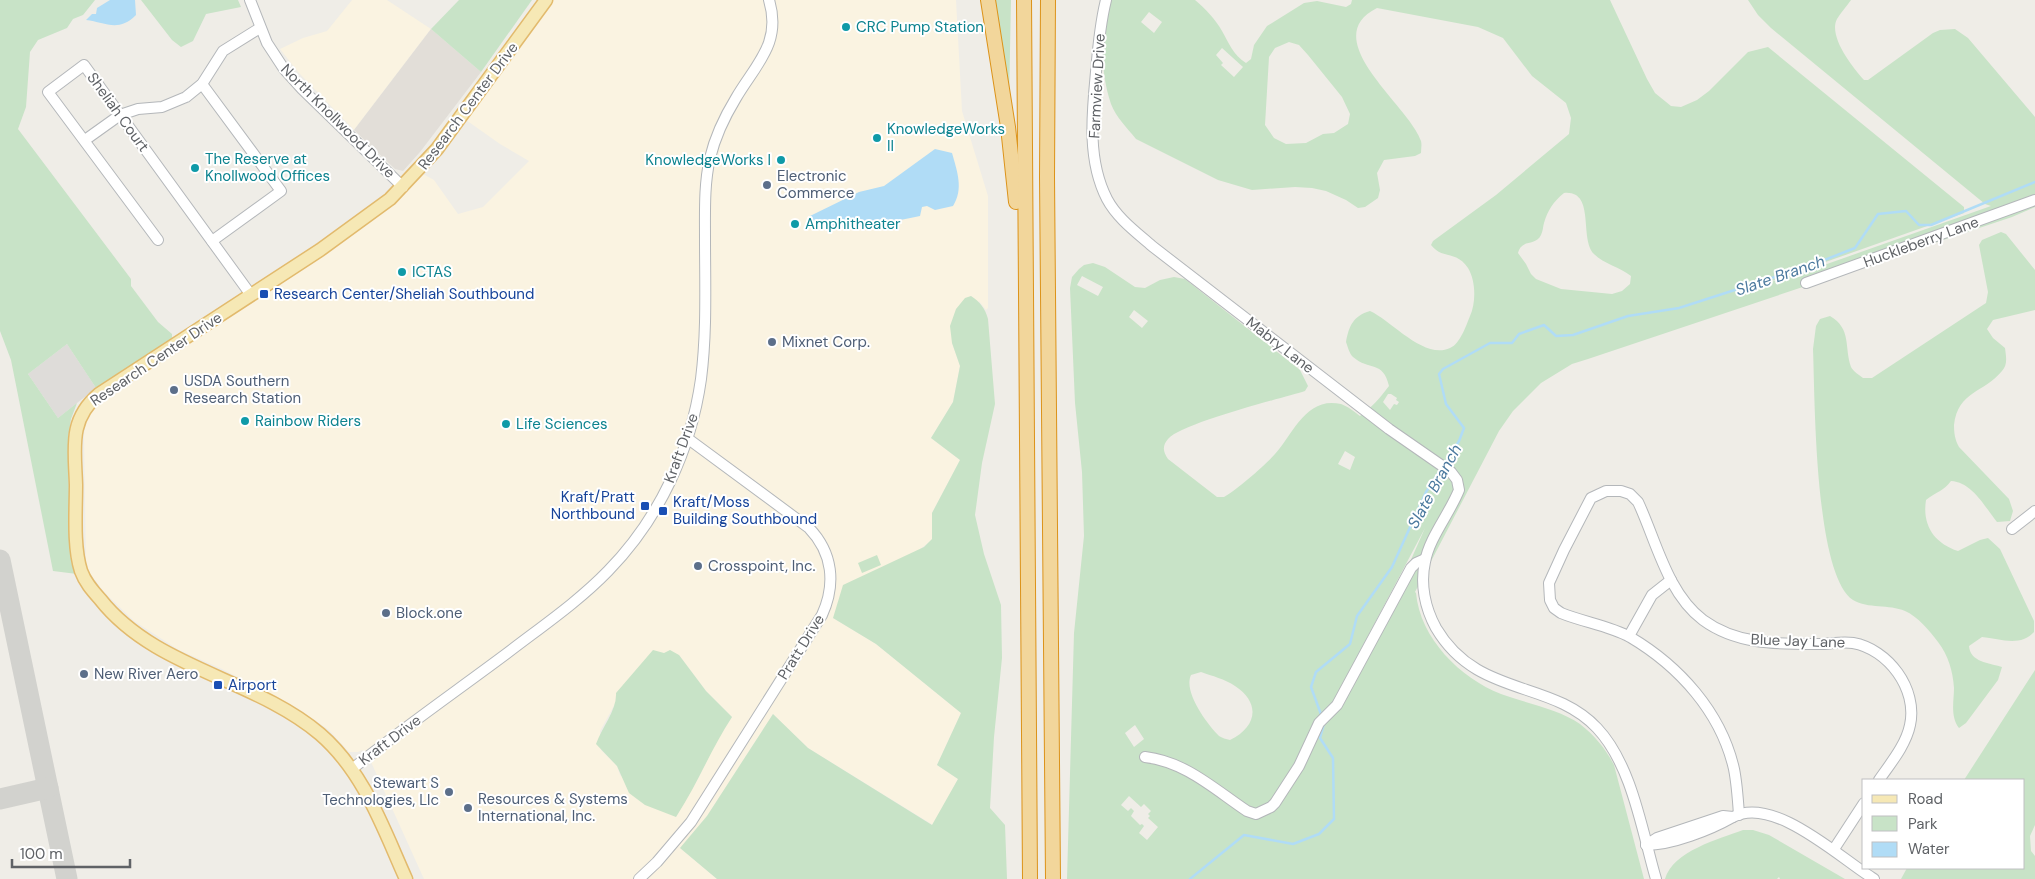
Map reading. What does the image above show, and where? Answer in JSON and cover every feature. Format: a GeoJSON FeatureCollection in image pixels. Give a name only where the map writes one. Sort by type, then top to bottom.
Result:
{"type":"FeatureCollection","features":[{"type":"Feature","properties":{"kind":"highway"},"geometry":{"type":"LineString","coordinates":[[988,0],[1006,117],[1024,262]]}},
{"type":"Feature","properties":{"kind":"highway"},"geometry":{"type":"LineString","coordinates":[[1024,0],[1024,262],[1030,879]]}},
{"type":"Feature","properties":{"kind":"highway"},"geometry":{"type":"LineString","coordinates":[[1048,0],[1047,187],[1053,879]]}},
{"type":"Feature","properties":{"kind":"main road","name":"Research Center Drive"},"geometry":{"type":"LineString","coordinates":[[406,879],[372,804],[352,769],[324,738],[294,715],[252,692],[180,659],[141,636],[123,624],[104,605],[89,585],[79,562],[75,447],[78,422],[83,410],[98,394],[251,295],[378,209],[403,186],[442,144],[546,0]]}},
{"type":"Feature","properties":{"kind":"street","name":"North Knollwood Drive"},"geometry":{"type":"LineString","coordinates":[[250,0],[260,28],[273,54],[291,78],[403,186]]}},
{"type":"Feature","properties":{"kind":"street","name":"Kraft Drive"},"geometry":{"type":"LineString","coordinates":[[352,769],[538,630],[580,596],[609,570],[629,547],[655,510],[675,470],[688,438],[699,390],[704,352],[705,217],[709,166],[713,148],[726,115],[763,58],[769,45],[772,24],[769,0]]}},
{"type":"Feature","properties":{"kind":"street","name":"Farmview Drive"},"geometry":{"type":"LineString","coordinates":[[1106,0],[1100,23],[1092,108],[1092,136],[1095,164],[1100,183],[1108,200]]}},
{"type":"Feature","properties":{"kind":"street"},"geometry":{"type":"LineString","coordinates":[[85,140],[120,115],[129,111],[175,103],[186,97],[202,84],[223,51],[260,28]]}},
{"type":"Feature","properties":{"kind":"street","name":"Sheliah Court"},"geometry":{"type":"LineString","coordinates":[[158,240],[48,92],[84,65],[251,295]]}},
{"type":"Feature","properties":{"kind":"street"},"geometry":{"type":"LineString","coordinates":[[202,84],[281,191],[212,241]]}},
{"type":"Feature","properties":{"kind":"street","name":"Mabry Lane"},"geometry":{"type":"LineString","coordinates":[[1108,200],[1117,214],[1152,246],[1388,429],[1454,475],[1458,484],[1457,495],[1425,559]]}},
{"type":"Feature","properties":{"kind":"street","name":"Huckleberry Lane"},"geometry":{"type":"LineString","coordinates":[[1806,283],[2035,200]]}},
{"type":"Feature","properties":{"kind":"street","name":"Pratt Drive"},"geometry":{"type":"LineString","coordinates":[[639,879],[675,842],[699,810],[822,615],[829,597],[831,585],[827,555],[821,542],[809,528],[688,438]]}},
{"type":"Feature","properties":{"kind":"street","name":"Blue Jay Lane"},"geometry":{"type":"LineString","coordinates":[[1736,816],[1734,769],[1714,720],[1697,692],[1669,665],[1629,636],[1561,613],[1554,608],[1550,600],[1549,583],[1564,550],[1591,498],[1606,491],[1621,491],[1630,494],[1638,502],[1671,580],[1684,600],[1702,619],[1723,632],[1754,642],[1799,644],[1853,643],[1880,654],[1898,673],[1910,699],[1910,724],[1903,744],[1880,779]]}},
{"type":"Feature","properties":{"kind":"street"},"geometry":{"type":"LineString","coordinates":[[2012,529],[2035,511]]}},
{"type":"Feature","properties":{"kind":"street"},"geometry":{"type":"LineString","coordinates":[[1145,757],[1163,759],[1189,770],[1247,811],[1256,814],[1271,807],[1299,766],[1319,723],[1336,705],[1411,568],[1416,563],[1425,559],[1423,588],[1426,606],[1442,637],[1458,656],[1473,668],[1494,679],[1561,703],[1583,716],[1596,726],[1614,750],[1622,765],[1656,879]]}},
{"type":"Feature","properties":{"kind":"street"},"geometry":{"type":"LineString","coordinates":[[1629,636],[1652,595],[1671,580]]}},
{"type":"Feature","properties":{"kind":"street"},"geometry":{"type":"LineString","coordinates":[[1834,849],[1862,806]]}},
{"type":"Feature","properties":{"kind":"street"},"geometry":{"type":"LineString","coordinates":[[1646,845],[1658,845],[1726,822],[1736,816],[1768,814],[1790,823],[1834,849],[1874,879]]}},
{"type":"Feature","properties":{"kind":"shaded area"},"geometry":{"type":"Polygon","coordinates":[[[352,0],[387,0],[431,29],[354,130],[298,72],[280,49],[303,38],[327,31],[352,0]]]}},
{"type":"Feature","properties":{"kind":"shaded area"},"geometry":{"type":"Polygon","coordinates":[[[552,0],[956,0],[962,111],[988,196],[988,308],[986,310],[979,301],[952,343],[960,366],[953,402],[931,438],[960,460],[932,513],[933,539],[833,618],[876,644],[961,713],[937,765],[958,779],[933,825],[808,748],[773,714],[707,816],[680,848],[717,879],[424,879],[371,762],[362,750],[349,752],[329,730],[297,708],[222,669],[179,650],[134,621],[104,592],[89,572],[86,564],[84,435],[86,418],[91,411],[268,288],[376,217],[423,174],[434,180],[458,214],[483,207],[529,161],[500,144],[466,120],[552,0]],[[679,655],[616,702],[600,731],[601,750],[617,766],[620,775],[676,817],[699,777],[716,741],[732,717],[706,691],[679,655]]]}},
{"type":"Feature","properties":{"kind":"shaded area"},"geometry":{"type":"Polygon","coordinates":[[[431,29],[481,72],[420,152],[403,171],[395,169],[354,130],[431,29]]]}},
{"type":"Feature","properties":{"kind":"shaded area"},"geometry":{"type":"Polygon","coordinates":[[[67,344],[96,388],[58,418],[28,374],[67,344]]]}},
{"type":"Feature","properties":{"kind":"green space"},"geometry":{"type":"Polygon","coordinates":[[[0,0],[95,0],[83,15],[73,19],[67,28],[38,40],[30,52],[26,107],[18,129],[131,279],[131,286],[158,322],[172,334],[172,339],[96,388],[67,344],[28,374],[58,418],[77,403],[71,419],[68,438],[70,554],[77,574],[53,571],[11,360],[0,331],[0,0]]]}},
{"type":"Feature","properties":{"kind":"green space"},"geometry":{"type":"Polygon","coordinates":[[[141,0],[238,0],[241,7],[206,14],[193,41],[181,47],[172,40],[141,0]]]}},
{"type":"Feature","properties":{"kind":"green space"},"geometry":{"type":"Polygon","coordinates":[[[459,0],[532,0],[481,72],[431,29],[459,0]]]}},
{"type":"Feature","properties":{"kind":"green space"},"geometry":{"type":"Polygon","coordinates":[[[995,0],[1011,0],[1009,102],[995,0]]]}},
{"type":"Feature","properties":{"kind":"green space"},"geometry":{"type":"Polygon","coordinates":[[[1110,0],[1195,0],[1213,18],[1235,53],[1246,63],[1251,59],[1254,45],[1267,26],[1304,3],[1317,1],[1346,7],[1351,4],[1352,0],[1610,0],[1655,93],[1671,106],[1681,107],[1697,100],[1709,91],[1748,52],[1768,47],[1964,207],[1964,213],[1755,287],[1827,264],[1991,206],[1985,204],[1771,28],[1758,15],[1748,0],[1851,0],[1837,19],[1835,26],[1836,34],[1843,51],[1864,80],[1868,80],[1933,33],[1940,30],[1955,29],[1968,38],[2035,117],[2035,207],[2012,217],[1572,364],[1541,383],[1513,411],[1499,431],[1415,592],[1425,626],[1434,641],[1457,667],[1471,678],[1501,694],[1552,710],[1572,719],[1585,728],[1607,753],[1614,765],[1644,879],[1067,879],[1074,633],[1084,536],[1082,472],[1075,403],[1070,288],[1072,277],[1084,265],[1093,263],[1105,267],[1135,287],[1145,288],[1160,280],[1174,277],[1185,279],[1300,370],[1308,386],[1305,391],[1211,419],[1177,433],[1166,442],[1164,449],[1168,459],[1217,497],[1224,497],[1258,471],[1275,454],[1309,411],[1329,403],[1341,404],[1360,416],[1376,402],[1389,386],[1383,372],[1353,357],[1346,342],[1350,326],[1364,313],[1370,311],[1408,338],[1430,349],[1450,348],[1457,343],[1472,311],[1473,279],[1463,262],[1436,250],[1431,245],[1433,241],[1496,195],[1569,134],[1571,118],[1566,103],[1532,76],[1503,38],[1478,27],[1377,8],[1361,21],[1356,37],[1361,54],[1372,73],[1413,127],[1421,141],[1421,153],[1415,156],[1384,160],[1377,173],[1380,190],[1378,198],[1365,207],[1358,208],[1326,191],[1312,188],[1295,187],[1252,190],[1218,180],[1136,139],[1125,127],[1111,104],[1107,91],[1103,52],[1110,0]],[[1149,12],[1141,22],[1154,33],[1162,22],[1149,12]],[[1289,42],[1275,48],[1269,57],[1265,125],[1274,138],[1286,144],[1306,143],[1323,134],[1334,133],[1348,124],[1350,114],[1342,97],[1299,45],[1289,42]],[[1222,48],[1216,55],[1223,63],[1221,65],[1234,77],[1243,67],[1222,48]],[[1564,193],[1547,214],[1542,233],[1538,239],[1522,246],[1518,253],[1531,274],[1536,279],[1561,289],[1612,294],[1622,291],[1630,284],[1631,276],[1594,254],[1587,238],[1584,207],[1580,199],[1574,194],[1564,193]],[[1082,276],[1077,285],[1098,296],[1103,287],[1082,276]],[[1134,310],[1129,317],[1142,328],[1148,321],[1134,310]],[[1388,394],[1383,402],[1390,410],[1394,404],[1397,405],[1399,402],[1396,400],[1397,398],[1388,394]],[[1345,451],[1338,464],[1350,470],[1355,457],[1345,451]],[[1425,528],[1331,706],[1324,713],[1273,801],[1323,726],[1339,706],[1394,598],[1425,528]],[[1201,672],[1191,675],[1189,682],[1193,699],[1208,724],[1219,736],[1230,740],[1246,728],[1250,722],[1252,707],[1249,700],[1235,686],[1227,681],[1201,672]],[[1135,725],[1125,733],[1134,747],[1144,739],[1135,725]],[[1129,796],[1121,805],[1128,811],[1131,808],[1134,811],[1131,816],[1140,825],[1144,826],[1139,833],[1147,840],[1158,827],[1148,818],[1150,816],[1148,814],[1151,811],[1144,804],[1141,807],[1129,796]]]}},
{"type":"Feature","properties":{"kind":"green space"},"geometry":{"type":"Polygon","coordinates":[[[2001,232],[2006,234],[2035,270],[2035,310],[1993,320],[1987,329],[1993,338],[2005,348],[2005,366],[1995,378],[1966,399],[1961,405],[1956,414],[1954,428],[1959,447],[2009,499],[2013,511],[2010,521],[1997,522],[1972,490],[1959,482],[1951,481],[1943,489],[1926,500],[1925,509],[1928,525],[1932,532],[1936,538],[1950,548],[1958,551],[1988,538],[2000,549],[2034,621],[2034,632],[2029,637],[2017,641],[1982,637],[1969,646],[1976,659],[2002,667],[1998,680],[1966,723],[1959,728],[1953,714],[1954,688],[1951,669],[1945,652],[1931,633],[1910,613],[1899,609],[1865,605],[1853,600],[1840,584],[1831,556],[1824,522],[1819,482],[1813,349],[1816,326],[1820,319],[1830,316],[1842,327],[1851,367],[1863,378],[1872,378],[1986,303],[1988,292],[1979,245],[1982,240],[2001,232]]]}},
{"type":"Feature","properties":{"kind":"green space"},"geometry":{"type":"Polygon","coordinates":[[[971,296],[982,306],[988,319],[995,404],[982,463],[975,515],[984,554],[1001,605],[1002,658],[994,737],[990,808],[1005,825],[1007,879],[717,879],[680,848],[707,816],[773,714],[808,748],[932,825],[958,779],[937,765],[961,713],[876,644],[833,618],[843,585],[924,547],[932,539],[932,513],[960,460],[931,438],[953,402],[960,366],[952,343],[950,326],[956,309],[965,298],[971,296]]]}},
{"type":"Feature","properties":{"kind":"green space"},"geometry":{"type":"Polygon","coordinates":[[[877,555],[881,565],[862,573],[858,563],[877,555]]]}},
{"type":"Feature","properties":{"kind":"green space"},"geometry":{"type":"Polygon","coordinates":[[[653,650],[664,653],[670,650],[679,655],[706,691],[732,717],[676,817],[645,805],[629,793],[617,766],[596,744],[612,712],[616,693],[653,650]]]}},
{"type":"Feature","properties":{"kind":"green space"},"geometry":{"type":"Polygon","coordinates":[[[2035,670],[2035,825],[2030,836],[2031,851],[2035,856],[2035,879],[1901,879],[1906,869],[2025,869],[2025,779],[1965,779],[2035,670]]]}},
{"type":"Feature","properties":{"kind":"green space"},"geometry":{"type":"Polygon","coordinates":[[[1743,830],[1753,830],[1769,835],[1845,879],[1780,879],[1779,877],[1777,879],[1665,879],[1677,861],[1698,847],[1743,830]]]}},
{"type":"Feature","properties":{"kind":"water"},"geometry":{"type":"Polygon","coordinates":[[[110,0],[135,0],[136,15],[123,24],[117,25],[86,20],[92,14],[96,14],[97,8],[110,0]]]}},
{"type":"Feature","properties":{"kind":"water"},"geometry":{"type":"Polygon","coordinates":[[[935,149],[952,153],[959,187],[953,206],[935,210],[927,206],[922,207],[920,216],[880,224],[823,229],[810,228],[808,222],[810,216],[859,192],[884,186],[935,149]]]}},
{"type":"Feature","properties":{"kind":"waterway","name":"Slate Branch"},"geometry":{"type":"LineString","coordinates":[[1444,465],[1459,441],[1464,428],[1446,404],[1439,374],[1443,369],[1490,343],[1512,343],[1519,334],[1544,325],[1556,336],[1573,335],[1628,316],[1679,308],[1809,266],[1855,248],[1878,214],[1906,211],[1919,225],[1931,225],[2035,182]]}},
{"type":"Feature","properties":{"kind":"waterway","name":"Slate Branch"},"geometry":{"type":"LineString","coordinates":[[1322,717],[1311,687],[1316,672],[1350,644],[1357,616],[1392,567],[1426,492],[1441,469]]}},
{"type":"Feature","properties":{"kind":"waterway","name":"Slate Branch"},"geometry":{"type":"LineString","coordinates":[[1190,879],[1244,835],[1293,844],[1319,834],[1334,819],[1333,758],[1320,738],[1324,724]]}},
{"type":"Feature","properties":{"kind":"taxiway"},"geometry":{"type":"LineString","coordinates":[[0,560],[67,879]]}},
{"type":"Feature","properties":{"kind":"taxiway"},"geometry":{"type":"LineString","coordinates":[[0,799],[48,788]]}},
{"type":"Feature","properties":{"kind":"place","name":"CRC Pump Station"},"geometry":{"type":"Point","coordinates":[846,27]}},
{"type":"Feature","properties":{"kind":"place","name":"KnowledgeWorks II"},"geometry":{"type":"Point","coordinates":[877,138]}},
{"type":"Feature","properties":{"kind":"place","name":"KnowledgeWorks I"},"geometry":{"type":"Point","coordinates":[781,160]}},
{"type":"Feature","properties":{"kind":"place","name":"The Reserve at Knollwood Offices"},"geometry":{"type":"Point","coordinates":[195,168]}},
{"type":"Feature","properties":{"kind":"place","name":"Electronic Commerce"},"geometry":{"type":"Point","coordinates":[767,185]}},
{"type":"Feature","properties":{"kind":"place","name":"Amphitheater"},"geometry":{"type":"Point","coordinates":[795,224]}},
{"type":"Feature","properties":{"kind":"place","name":"ICTAS"},"geometry":{"type":"Point","coordinates":[402,272]}},
{"type":"Feature","properties":{"kind":"place","name":"Research Center/Sheliah Southbound"},"geometry":{"type":"Point","coordinates":[264,294]}},
{"type":"Feature","properties":{"kind":"place","name":"Mixnet Corp."},"geometry":{"type":"Point","coordinates":[772,342]}},
{"type":"Feature","properties":{"kind":"place","name":"USDA Southern Research Station"},"geometry":{"type":"Point","coordinates":[174,390]}},
{"type":"Feature","properties":{"kind":"place","name":"Rainbow Riders"},"geometry":{"type":"Point","coordinates":[245,421]}},
{"type":"Feature","properties":{"kind":"place","name":"Life Sciences"},"geometry":{"type":"Point","coordinates":[506,424]}},
{"type":"Feature","properties":{"kind":"place","name":"Kraft/Pratt Northbound"},"geometry":{"type":"Point","coordinates":[645,506]}},
{"type":"Feature","properties":{"kind":"place","name":"Kraft/Moss Building Southbound"},"geometry":{"type":"Point","coordinates":[663,511]}},
{"type":"Feature","properties":{"kind":"place","name":"Crosspoint, Inc."},"geometry":{"type":"Point","coordinates":[698,566]}},
{"type":"Feature","properties":{"kind":"place","name":"Block.one"},"geometry":{"type":"Point","coordinates":[386,613]}},
{"type":"Feature","properties":{"kind":"place","name":"New River Aero"},"geometry":{"type":"Point","coordinates":[84,674]}},
{"type":"Feature","properties":{"kind":"place","name":"Airport"},"geometry":{"type":"Point","coordinates":[218,685]}},
{"type":"Feature","properties":{"kind":"place","name":"Stewart S Technologies, Llc"},"geometry":{"type":"Point","coordinates":[449,792]}},
{"type":"Feature","properties":{"kind":"place","name":"Resources & Systems International, Inc."},"geometry":{"type":"Point","coordinates":[468,808]}}]}
